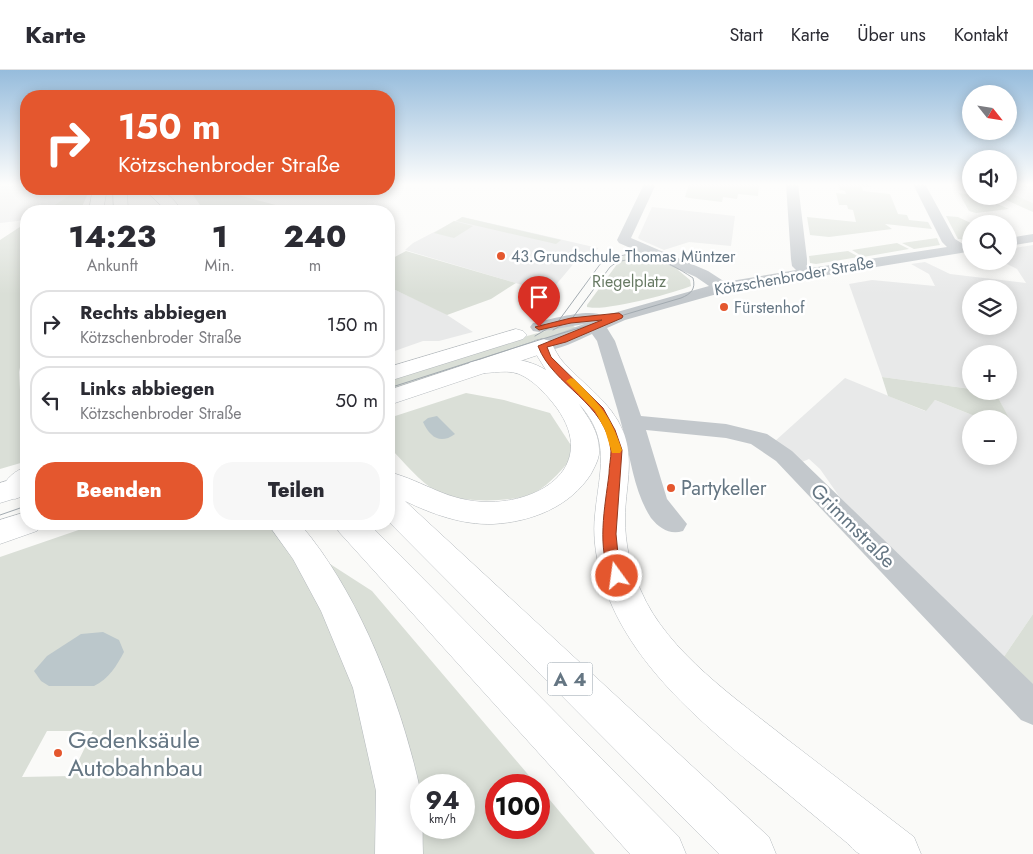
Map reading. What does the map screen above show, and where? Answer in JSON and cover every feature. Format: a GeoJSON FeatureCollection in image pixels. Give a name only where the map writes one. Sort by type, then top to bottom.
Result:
{"type":"FeatureCollection","features":[{"type":"Feature","properties":{"kind":"main road","name":"Kötzschenbroder Straße"},"geometry":{"type":"LineString","coordinates":[[395,396],[478,367],[541,336]]}},
{"type":"Feature","properties":{"kind":"main road","name":"Kötzschenbroder Straße"},"geometry":{"type":"LineString","coordinates":[[395,372],[541,336]]}},
{"type":"Feature","properties":{"kind":"main road"},"geometry":{"type":"LineString","coordinates":[[541,336],[547,358],[599,410],[610,430],[616,450],[610,515],[612,554],[626,599],[656,647],[678,673],[711,704],[897,854]]}},
{"type":"Feature","properties":{"kind":"main road"},"geometry":{"type":"LineString","coordinates":[[395,485],[448,507],[486,512],[515,510],[543,501],[573,479],[584,459],[586,449],[582,429],[573,411],[532,371],[521,367],[505,365],[478,367]]}},
{"type":"Feature","properties":{"kind":"main road","name":"A 4"},"geometry":{"type":"LineString","coordinates":[[395,510],[752,854]]}},
{"type":"Feature","properties":{"kind":"main road"},"geometry":{"type":"LineString","coordinates":[[0,532],[20,525]]}},
{"type":"Feature","properties":{"kind":"main road"},"geometry":{"type":"LineString","coordinates":[[288,530],[304,550],[337,606],[372,688],[398,791],[399,854]]}},
{"type":"Feature","properties":{"kind":"main road","name":"A 4"},"geometry":{"type":"LineString","coordinates":[[356,530],[662,854]]}},
{"type":"Feature","properties":{"kind":"street"},"geometry":{"type":"LineString","coordinates":[[632,221],[624,240],[702,274],[722,287]]}},
{"type":"Feature","properties":{"kind":"street"},"geometry":{"type":"LineString","coordinates":[[796,221],[800,266],[806,272]]}},
{"type":"Feature","properties":{"kind":"street"},"geometry":{"type":"LineString","coordinates":[[938,221],[949,242],[962,247]]}},
{"type":"Feature","properties":{"kind":"street"},"geometry":{"type":"LineString","coordinates":[[1017,241],[1033,238]]}},
{"type":"Feature","properties":{"kind":"street","name":"Kötzschenbroder Straße"},"geometry":{"type":"LineString","coordinates":[[541,336],[597,326],[619,316],[722,287],[806,272],[962,249]]}},
{"type":"Feature","properties":{"kind":"street","name":"Kötzschenbroder Straße"},"geometry":{"type":"LineString","coordinates":[[541,336],[571,320],[619,316]]}},
{"type":"Feature","properties":{"kind":"street"},"geometry":{"type":"LineString","coordinates":[[597,326],[606,341],[654,499],[661,512],[674,524]]}},
{"type":"Feature","properties":{"kind":"street","name":"Grimmstraße"},"geometry":{"type":"LineString","coordinates":[[632,422],[726,431],[759,439],[784,456],[1033,708]]}},
{"type":"Feature","properties":{"kind":"shaded area"},"geometry":{"type":"Polygon","coordinates":[[[0,221],[20,221],[20,221],[0,223],[0,221]]]}},
{"type":"Feature","properties":{"kind":"shaded area","name":"43.Grundschule Thomas Müntzer"},"geometry":{"type":"Polygon","coordinates":[[[456,221],[479,221],[598,248],[592,257],[581,255],[549,293],[405,250],[413,243],[456,221]]]}},
{"type":"Feature","properties":{"kind":"shaded area"},"geometry":{"type":"Polygon","coordinates":[[[646,221],[734,221],[731,246],[689,242],[664,250],[638,238],[646,221]]]}},
{"type":"Feature","properties":{"kind":"shaded area"},"geometry":{"type":"Polygon","coordinates":[[[1033,245],[1033,614],[1001,661],[846,506],[820,469],[809,459],[802,462],[774,442],[845,378],[925,411],[935,400],[962,411],[962,465],[1017,465],[1017,410],[1004,410],[999,400],[1017,400],[1017,345],[962,345],[962,388],[882,377],[849,284],[872,280],[935,286],[929,274],[911,264],[925,262],[950,274],[1001,280],[962,280],[962,335],[1017,335],[1017,282],[1026,283],[1017,269],[1017,248],[1033,245]]]}},
{"type":"Feature","properties":{"kind":"shaded area"},"geometry":{"type":"Polygon","coordinates":[[[395,290],[444,313],[473,332],[439,341],[423,341],[395,351],[395,290]]]}},
{"type":"Feature","properties":{"kind":"shaded area"},"geometry":{"type":"Polygon","coordinates":[[[437,416],[455,434],[445,439],[440,439],[429,432],[423,422],[428,418],[437,416]]]}},
{"type":"Feature","properties":{"kind":"shaded area"},"geometry":{"type":"Polygon","coordinates":[[[103,632],[119,640],[124,652],[112,671],[104,680],[94,686],[49,686],[41,681],[34,671],[47,656],[81,634],[103,632]]]}},
{"type":"Feature","properties":{"kind":"green space"},"geometry":{"type":"Polygon","coordinates":[[[454,221],[473,226],[454,238],[434,233],[454,221]]]}},
{"type":"Feature","properties":{"kind":"green space"},"geometry":{"type":"Polygon","coordinates":[[[456,221],[477,221],[561,240],[556,244],[456,221]]]}},
{"type":"Feature","properties":{"kind":"green space"},"geometry":{"type":"Polygon","coordinates":[[[808,221],[915,221],[928,222],[932,229],[885,224],[892,229],[829,237],[810,235],[808,221]]]}},
{"type":"Feature","properties":{"kind":"green space"},"geometry":{"type":"Polygon","coordinates":[[[948,221],[962,221],[962,239],[958,239],[948,221]]]}},
{"type":"Feature","properties":{"kind":"green space"},"geometry":{"type":"Polygon","coordinates":[[[20,227],[20,463],[0,469],[0,240],[20,227]]]}},
{"type":"Feature","properties":{"kind":"green space"},"geometry":{"type":"Polygon","coordinates":[[[937,238],[940,245],[914,249],[902,243],[937,238]]]}},
{"type":"Feature","properties":{"kind":"green space"},"geometry":{"type":"Polygon","coordinates":[[[897,243],[909,249],[863,257],[852,250],[897,243]]]}},
{"type":"Feature","properties":{"kind":"green space"},"geometry":{"type":"Polygon","coordinates":[[[406,251],[516,283],[491,299],[447,315],[395,290],[395,257],[406,251]]]}},
{"type":"Feature","properties":{"kind":"green space","name":"Riegelplatz"},"geometry":{"type":"Polygon","coordinates":[[[637,251],[681,268],[678,270],[690,280],[691,286],[623,304],[596,308],[587,307],[626,252],[637,251]]]}},
{"type":"Feature","properties":{"kind":"green space"},"geometry":{"type":"Polygon","coordinates":[[[848,251],[859,257],[816,264],[810,263],[809,256],[848,251]]]}},
{"type":"Feature","properties":{"kind":"green space"},"geometry":{"type":"Polygon","coordinates":[[[571,324],[577,329],[395,390],[395,378],[571,324]]]}},
{"type":"Feature","properties":{"kind":"green space"},"geometry":{"type":"Polygon","coordinates":[[[882,377],[962,388],[962,400],[999,400],[1005,410],[962,411],[935,400],[926,411],[888,396],[882,377]]]}},
{"type":"Feature","properties":{"kind":"green space"},"geometry":{"type":"Polygon","coordinates":[[[466,393],[504,400],[550,413],[576,453],[546,485],[534,493],[525,496],[500,500],[471,500],[446,496],[430,488],[395,453],[395,416],[466,393]]]}},
{"type":"Feature","properties":{"kind":"green space"},"geometry":{"type":"Polygon","coordinates":[[[79,530],[277,530],[372,591],[528,774],[485,774],[485,839],[550,839],[550,800],[595,854],[0,854],[0,557],[79,530]],[[47,731],[22,777],[71,776],[93,731],[47,731]]]}},
{"type":"Feature","properties":{"kind":"green space"},"geometry":{"type":"Polygon","coordinates":[[[1033,614],[1033,695],[1001,661],[1033,614]]]}},
{"type":"Feature","properties":{"kind":"tram line"},"geometry":{"type":"LineString","coordinates":[[395,386],[539,340],[681,298],[692,291],[694,285],[693,278],[660,260],[636,255],[613,258],[601,263],[557,323],[535,336]]}},
{"type":"Feature","properties":{"kind":"tram line"},"geometry":{"type":"LineString","coordinates":[[553,330],[571,320],[610,267],[617,262],[626,260]]}},
{"type":"Feature","properties":{"kind":"tram line"},"geometry":{"type":"LineString","coordinates":[[0,515],[20,508]]}},
{"type":"Feature","properties":{"kind":"slow traffic"},"geometry":{"type":"LineString","coordinates":[[571,381],[599,410],[610,430],[616,450]]}},
{"type":"Feature","properties":{"kind":"place","name":"43.Grundschule Thomas Müntzer"},"geometry":{"type":"Point","coordinates":[501,256]}},
{"type":"Feature","properties":{"kind":"place","name":"Fürstenhof"},"geometry":{"type":"Point","coordinates":[724,307]}},
{"type":"Feature","properties":{"kind":"place","name":"Partykeller"},"geometry":{"type":"Point","coordinates":[671,488]}},
{"type":"Feature","properties":{"kind":"place","name":"Gedenksäule Autobahnbau"},"geometry":{"type":"Point","coordinates":[58,753]}},
{"type":"Feature","properties":{"kind":"route"},"geometry":{"type":"LineString","coordinates":[[539,327],[571,320],[619,316],[562,340],[542,346],[547,358],[599,410],[610,430],[616,450],[609,534],[617,576]]}}]}
